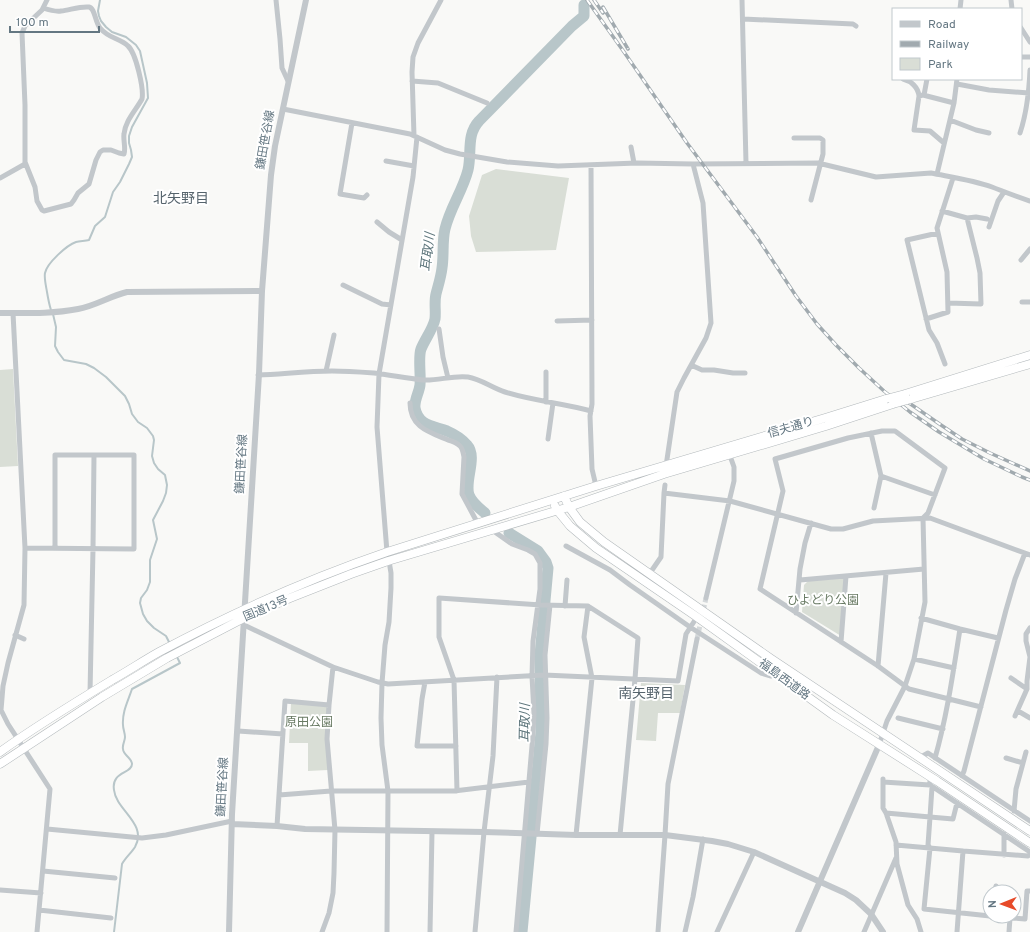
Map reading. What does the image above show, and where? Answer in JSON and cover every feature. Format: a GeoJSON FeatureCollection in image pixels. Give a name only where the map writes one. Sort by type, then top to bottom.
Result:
{"type":"FeatureCollection","features":[{"type":"Feature","properties":{"kind":"highway","name":"信夫通り"},"geometry":{"type":"LineString","coordinates":[[557,510],[664,474],[730,456],[894,404],[908,396],[1030,355]]}},
{"type":"Feature","properties":{"kind":"highway","name":"信夫通り"},"geometry":{"type":"LineString","coordinates":[[552,500],[886,399],[908,396],[1030,364]]}},
{"type":"Feature","properties":{"kind":"highway","name":"福島西道路"},"geometry":{"type":"LineString","coordinates":[[564,496],[569,507],[580,522],[604,542],[770,658],[1030,831]]}},
{"type":"Feature","properties":{"kind":"highway","name":"国道13号"},"geometry":{"type":"LineString","coordinates":[[0,764],[102,696],[167,658],[244,618],[307,581],[386,552],[552,500]]}},
{"type":"Feature","properties":{"kind":"highway","name":"福島西道路"},"geometry":{"type":"LineString","coordinates":[[552,500],[557,510],[570,526],[596,548],[697,617],[833,715],[930,776],[1030,843]]}},
{"type":"Feature","properties":{"kind":"highway","name":"国道13号"},"geometry":{"type":"LineString","coordinates":[[0,752],[90,693],[158,653],[220,621],[244,618],[351,574],[557,510]]}},
{"type":"Feature","properties":{"kind":"street"},"geometry":{"type":"LineString","coordinates":[[43,8],[52,11],[89,7],[92,8],[98,26],[102,31],[108,36],[128,46],[132,51],[143,94],[142,99],[125,128],[124,154],[119,154],[111,150],[103,150],[100,152],[89,184],[78,193],[71,204],[52,208],[48,211],[42,210],[37,201],[35,186],[25,162],[25,105],[22,33],[25,26],[38,15],[47,0]]}},
{"type":"Feature","properties":{"kind":"street"},"geometry":{"type":"LineString","coordinates":[[276,0],[282,68],[288,81]]}},
{"type":"Feature","properties":{"kind":"street","name":"鎌田笹谷線"},"geometry":{"type":"LineString","coordinates":[[229,932],[232,822],[262,291],[272,167],[288,81],[306,0]]}},
{"type":"Feature","properties":{"kind":"street"},"geometry":{"type":"LineString","coordinates":[[386,552],[377,427],[379,374],[413,177],[416,137],[412,81],[413,57],[418,43],[441,0]]}},
{"type":"Feature","properties":{"kind":"street"},"geometry":{"type":"LineString","coordinates":[[742,0],[746,163]]}},
{"type":"Feature","properties":{"kind":"street"},"geometry":{"type":"LineString","coordinates":[[743,19],[853,24],[856,26]]}},
{"type":"Feature","properties":{"kind":"street"},"geometry":{"type":"LineString","coordinates":[[1022,30],[1030,42]]}},
{"type":"Feature","properties":{"kind":"street"},"geometry":{"type":"LineString","coordinates":[[1020,133],[1029,93],[1030,70]]}},
{"type":"Feature","properties":{"kind":"street"},"geometry":{"type":"LineString","coordinates":[[905,80],[916,87],[922,96],[954,103]]}},
{"type":"Feature","properties":{"kind":"street"},"geometry":{"type":"LineString","coordinates":[[928,80],[922,96],[914,130],[930,131],[944,143]]}},
{"type":"Feature","properties":{"kind":"street"},"geometry":{"type":"LineString","coordinates":[[412,81],[438,83],[487,103]]}},
{"type":"Feature","properties":{"kind":"street"},"geometry":{"type":"LineString","coordinates":[[937,174],[954,103],[957,81],[989,90],[1029,93]]}},
{"type":"Feature","properties":{"kind":"street"},"geometry":{"type":"LineString","coordinates":[[283,109],[410,134],[445,150],[507,162],[558,166],[636,163],[821,163],[876,177],[931,173],[937,174],[992,187],[1030,202]]}},
{"type":"Feature","properties":{"kind":"street"},"geometry":{"type":"LineString","coordinates":[[950,120],[976,130],[989,132]]}},
{"type":"Feature","properties":{"kind":"street"},"geometry":{"type":"LineString","coordinates":[[352,123],[340,194],[364,198],[367,195]]}},
{"type":"Feature","properties":{"kind":"street"},"geometry":{"type":"LineString","coordinates":[[794,138],[820,138],[823,140],[823,154],[812,200]]}},
{"type":"Feature","properties":{"kind":"street"},"geometry":{"type":"LineString","coordinates":[[631,147],[636,163]]}},
{"type":"Feature","properties":{"kind":"street"},"geometry":{"type":"LineString","coordinates":[[386,161],[414,166]]}},
{"type":"Feature","properties":{"kind":"street"},"geometry":{"type":"LineString","coordinates":[[0,178],[25,164],[25,162]]}},
{"type":"Feature","properties":{"kind":"street"},"geometry":{"type":"LineString","coordinates":[[666,466],[677,392],[706,338],[711,323],[703,202],[693,164]]}},
{"type":"Feature","properties":{"kind":"street"},"geometry":{"type":"LineString","coordinates":[[591,165],[592,404],[590,416],[592,469],[596,486]]}},
{"type":"Feature","properties":{"kind":"street"},"geometry":{"type":"LineString","coordinates":[[926,319],[948,312],[947,272],[937,228],[953,178]]}},
{"type":"Feature","properties":{"kind":"street"},"geometry":{"type":"LineString","coordinates":[[989,227],[998,201],[1004,192]]}},
{"type":"Feature","properties":{"kind":"street"},"geometry":{"type":"LineString","coordinates":[[942,211],[967,218],[976,217],[987,219]]}},
{"type":"Feature","properties":{"kind":"street"},"geometry":{"type":"LineString","coordinates":[[948,303],[980,304],[980,273],[967,218]]}},
{"type":"Feature","properties":{"kind":"street"},"geometry":{"type":"LineString","coordinates":[[377,222],[402,240]]}},
{"type":"Feature","properties":{"kind":"street"},"geometry":{"type":"LineString","coordinates":[[938,233],[907,240],[930,333],[937,343],[945,364]]}},
{"type":"Feature","properties":{"kind":"street"},"geometry":{"type":"LineString","coordinates":[[1021,260],[1030,249]]}},
{"type":"Feature","properties":{"kind":"street"},"geometry":{"type":"LineString","coordinates":[[343,285],[382,304],[391,305]]}},
{"type":"Feature","properties":{"kind":"street"},"geometry":{"type":"LineString","coordinates":[[0,313],[52,312],[78,309],[127,292],[262,291]]}},
{"type":"Feature","properties":{"kind":"street"},"geometry":{"type":"LineString","coordinates":[[1022,302],[1030,302]]}},
{"type":"Feature","properties":{"kind":"street"},"geometry":{"type":"LineString","coordinates":[[13,313],[25,548],[24,604],[8,663],[0,710],[50,789],[37,932]]}},
{"type":"Feature","properties":{"kind":"street"},"geometry":{"type":"LineString","coordinates":[[557,321],[592,320]]}},
{"type":"Feature","properties":{"kind":"street"},"geometry":{"type":"LineString","coordinates":[[439,329],[448,378]]}},
{"type":"Feature","properties":{"kind":"street"},"geometry":{"type":"LineString","coordinates":[[326,371],[334,335]]}},
{"type":"Feature","properties":{"kind":"street"},"geometry":{"type":"LineString","coordinates":[[691,365],[702,370],[745,374]]}},
{"type":"Feature","properties":{"kind":"street"},"geometry":{"type":"LineString","coordinates":[[258,375],[326,371],[374,373],[424,380],[470,377],[504,392],[540,401],[574,406],[591,411]]}},
{"type":"Feature","properties":{"kind":"street"},"geometry":{"type":"LineString","coordinates":[[546,372],[546,402]]}},
{"type":"Feature","properties":{"kind":"street"},"geometry":{"type":"LineString","coordinates":[[410,403],[411,414],[417,425],[436,435],[457,443],[462,448],[464,457],[462,494],[478,524]]}},
{"type":"Feature","properties":{"kind":"street"},"geometry":{"type":"LineString","coordinates":[[548,439],[553,403]]}},
{"type":"Feature","properties":{"kind":"street"},"geometry":{"type":"LineString","coordinates":[[798,932],[879,745],[887,721],[905,686],[914,659],[925,602],[923,518],[928,513],[945,468],[895,431],[882,431],[848,438],[775,459],[783,491],[760,588],[878,666],[905,686],[909,689],[981,707]]}},
{"type":"Feature","properties":{"kind":"street"},"geometry":{"type":"LineString","coordinates":[[871,433],[881,476],[874,508]]}},
{"type":"Feature","properties":{"kind":"street"},"geometry":{"type":"LineString","coordinates":[[706,598],[730,501],[734,477],[734,467],[727,447]]}},
{"type":"Feature","properties":{"kind":"street"},"geometry":{"type":"LineString","coordinates":[[25,548],[134,549],[134,455],[54,455],[55,548]]}},
{"type":"Feature","properties":{"kind":"street"},"geometry":{"type":"LineString","coordinates":[[90,693],[94,455]]}},
{"type":"Feature","properties":{"kind":"street"},"geometry":{"type":"LineString","coordinates":[[881,476],[935,495]]}},
{"type":"Feature","properties":{"kind":"street"},"geometry":{"type":"LineString","coordinates":[[650,573],[661,557],[665,485]]}},
{"type":"Feature","properties":{"kind":"street"},"geometry":{"type":"LineString","coordinates":[[664,493],[730,501],[831,529],[839,529],[872,521],[930,518],[1028,554],[1015,579],[962,776]]}},
{"type":"Feature","properties":{"kind":"street"},"geometry":{"type":"LineString","coordinates":[[796,613],[800,569],[811,523]]}},
{"type":"Feature","properties":{"kind":"street"},"geometry":{"type":"LineString","coordinates":[[492,530],[503,539],[535,554],[541,568],[539,605],[533,641],[534,713],[529,782],[531,834]]}},
{"type":"Feature","properties":{"kind":"street"},"geometry":{"type":"LineString","coordinates":[[566,546],[610,570],[690,627],[761,673],[771,676],[778,676]]}},
{"type":"Feature","properties":{"kind":"street"},"geometry":{"type":"LineString","coordinates":[[387,932],[388,791],[381,737],[381,718],[382,683],[385,645],[389,622],[391,588],[389,561]]}},
{"type":"Feature","properties":{"kind":"street"},"geometry":{"type":"LineString","coordinates":[[610,570],[617,563]]}},
{"type":"Feature","properties":{"kind":"street"},"geometry":{"type":"LineString","coordinates":[[800,580],[924,569]]}},
{"type":"Feature","properties":{"kind":"street"},"geometry":{"type":"LineString","coordinates":[[878,666],[886,573]]}},
{"type":"Feature","properties":{"kind":"street"},"geometry":{"type":"LineString","coordinates":[[841,642],[846,576]]}},
{"type":"Feature","properties":{"kind":"street"},"geometry":{"type":"LineString","coordinates":[[565,606],[567,580]]}},
{"type":"Feature","properties":{"kind":"street"},"geometry":{"type":"LineString","coordinates":[[457,791],[454,680],[439,637],[439,598],[539,605],[588,606],[638,638],[620,835]]}},
{"type":"Feature","properties":{"kind":"street"},"geometry":{"type":"LineString","coordinates":[[516,932],[546,737],[547,718],[545,654],[548,605]]}},
{"type":"Feature","properties":{"kind":"street"},"geometry":{"type":"LineString","coordinates":[[576,835],[592,678],[584,637],[588,606]]}},
{"type":"Feature","properties":{"kind":"street"},"geometry":{"type":"LineString","coordinates":[[244,618],[333,667],[388,684],[545,675],[678,681],[686,634],[697,617]]}},
{"type":"Feature","properties":{"kind":"street"},"geometry":{"type":"LineString","coordinates":[[921,618],[960,630],[998,638]]}},
{"type":"Feature","properties":{"kind":"street"},"geometry":{"type":"LineString","coordinates":[[1030,628],[1026,634],[1030,657],[1027,689],[1017,714],[1030,718]]}},
{"type":"Feature","properties":{"kind":"street"},"geometry":{"type":"LineString","coordinates":[[935,758],[949,699],[960,630]]}},
{"type":"Feature","properties":{"kind":"street"},"geometry":{"type":"LineString","coordinates":[[15,635],[24,639]]}},
{"type":"Feature","properties":{"kind":"street"},"geometry":{"type":"LineString","coordinates":[[658,932],[668,784],[697,639]]}},
{"type":"Feature","properties":{"kind":"street"},"geometry":{"type":"LineString","coordinates":[[914,659],[954,668]]}},
{"type":"Feature","properties":{"kind":"street"},"geometry":{"type":"LineString","coordinates":[[322,932],[333,893],[334,873],[335,830],[327,739],[333,667]]}},
{"type":"Feature","properties":{"kind":"street"},"geometry":{"type":"LineString","coordinates":[[476,932],[484,832],[496,721],[497,677]]}},
{"type":"Feature","properties":{"kind":"street"},"geometry":{"type":"LineString","coordinates":[[1011,678],[1027,689]]}},
{"type":"Feature","properties":{"kind":"street"},"geometry":{"type":"LineString","coordinates":[[425,682],[417,746],[456,746]]}},
{"type":"Feature","properties":{"kind":"street"},"geometry":{"type":"LineString","coordinates":[[277,826],[285,701],[329,705]]}},
{"type":"Feature","properties":{"kind":"street"},"geometry":{"type":"LineString","coordinates":[[898,718],[943,729]]}},
{"type":"Feature","properties":{"kind":"street"},"geometry":{"type":"LineString","coordinates":[[238,731],[283,734]]}},
{"type":"Feature","properties":{"kind":"street"},"geometry":{"type":"LineString","coordinates":[[1014,810],[1016,789],[1026,752]]}},
{"type":"Feature","properties":{"kind":"street"},"geometry":{"type":"LineString","coordinates":[[919,758],[928,753],[1030,821]]}},
{"type":"Feature","properties":{"kind":"street"},"geometry":{"type":"LineString","coordinates":[[1006,758],[1023,763]]}},
{"type":"Feature","properties":{"kind":"street"},"geometry":{"type":"LineString","coordinates":[[924,909],[930,848],[928,845],[931,786],[930,776]]}},
{"type":"Feature","properties":{"kind":"street"},"geometry":{"type":"LineString","coordinates":[[896,845],[1004,855],[1028,856],[1030,853],[931,786],[883,781],[883,808],[896,842],[896,845],[896,858],[897,864],[908,905],[917,919],[921,932]]}},
{"type":"Feature","properties":{"kind":"street"},"geometry":{"type":"LineString","coordinates":[[279,795],[332,791],[457,791],[529,782]]}},
{"type":"Feature","properties":{"kind":"street"},"geometry":{"type":"LineString","coordinates":[[886,813],[953,819],[957,803]]}},
{"type":"Feature","properties":{"kind":"street"},"geometry":{"type":"LineString","coordinates":[[47,829],[142,838],[166,835],[232,822],[305,829],[576,835],[665,835],[703,839],[728,844],[754,852],[837,889],[856,900],[871,914],[883,932]]}},
{"type":"Feature","properties":{"kind":"street"},"geometry":{"type":"LineString","coordinates":[[430,932],[432,832]]}},
{"type":"Feature","properties":{"kind":"street"},"geometry":{"type":"LineString","coordinates":[[1004,834],[1004,855]]}},
{"type":"Feature","properties":{"kind":"street"},"geometry":{"type":"LineString","coordinates":[[685,932],[693,897],[703,839]]}},
{"type":"Feature","properties":{"kind":"street"},"geometry":{"type":"LineString","coordinates":[[957,932],[964,851]]}},
{"type":"Feature","properties":{"kind":"street"},"geometry":{"type":"LineString","coordinates":[[717,932],[754,852]]}},
{"type":"Feature","properties":{"kind":"street"},"geometry":{"type":"LineString","coordinates":[[864,932],[896,858]]}},
{"type":"Feature","properties":{"kind":"street"},"geometry":{"type":"LineString","coordinates":[[43,871],[115,878]]}},
{"type":"Feature","properties":{"kind":"street"},"geometry":{"type":"LineString","coordinates":[[0,890],[41,893]]}},
{"type":"Feature","properties":{"kind":"street"},"geometry":{"type":"LineString","coordinates":[[1022,919],[1025,919],[1027,891],[1030,891]]}},
{"type":"Feature","properties":{"kind":"street"},"geometry":{"type":"LineString","coordinates":[[913,912],[924,909],[982,915]]}},
{"type":"Feature","properties":{"kind":"street"},"geometry":{"type":"LineString","coordinates":[[39,910],[111,918]]}},
{"type":"Feature","properties":{"kind":"green space"},"geometry":{"type":"Polygon","coordinates":[[[496,169],[569,178],[556,250],[476,252],[471,236],[469,216],[482,175],[496,169]]]}},
{"type":"Feature","properties":{"kind":"green space"},"geometry":{"type":"Polygon","coordinates":[[[13,369],[18,466],[0,467],[0,370],[13,369]]]}},
{"type":"Feature","properties":{"kind":"green space","name":"ひよどり公園"},"geometry":{"type":"Polygon","coordinates":[[[845,578],[841,636],[802,612],[804,585],[808,581],[845,578]]]}},
{"type":"Feature","properties":{"kind":"green space"},"geometry":{"type":"Polygon","coordinates":[[[641,683],[685,685],[680,713],[658,713],[656,741],[636,740],[641,683]]]}},
{"type":"Feature","properties":{"kind":"green space","name":"原田公園"},"geometry":{"type":"Polygon","coordinates":[[[291,703],[327,706],[328,770],[308,771],[308,743],[289,743],[291,703]]]}},
{"type":"Feature","properties":{"kind":"waterway"},"geometry":{"type":"LineString","coordinates":[[51,310],[45,280],[45,273],[49,264],[72,244],[89,240],[95,226],[105,217],[113,192],[120,182],[132,157],[129,143],[129,136],[132,127],[148,98],[147,83],[140,51],[136,45],[126,37],[112,32],[101,21],[98,11],[100,0]]}},
{"type":"Feature","properties":{"kind":"waterway","name":"耳取川"},"geometry":{"type":"LineString","coordinates":[[485,513],[474,503],[469,495],[468,483],[471,456],[467,445],[447,431],[423,422],[417,414],[415,405],[420,385],[420,352],[435,319],[435,297],[442,271],[445,229],[468,170],[472,132],[479,121],[572,26],[584,16],[584,5]]}},
{"type":"Feature","properties":{"kind":"waterway"},"geometry":{"type":"LineString","coordinates":[[53,314],[56,327],[55,346],[64,360],[86,364],[106,377],[125,396],[132,414],[153,436],[152,456],[158,469],[165,475],[167,485],[163,501],[153,520],[157,539],[150,560],[150,582],[147,590],[141,598],[140,603],[147,621],[166,636],[170,644]]}},
{"type":"Feature","properties":{"kind":"waterway","name":"耳取川"},"geometry":{"type":"LineString","coordinates":[[509,533],[538,551],[546,562],[548,568],[540,655],[541,732],[522,932]]}},
{"type":"Feature","properties":{"kind":"waterway"},"geometry":{"type":"LineString","coordinates":[[114,932],[122,864],[135,847],[138,839],[135,824],[120,804],[114,790],[114,784],[118,776],[129,770],[132,764],[131,760],[123,751],[125,737],[123,725],[124,711],[132,689],[180,663],[176,655]]}},
{"type":"Feature","properties":{"kind":"tunnel"},"geometry":{"type":"LineString","coordinates":[[697,639],[706,598]]}},
{"type":"Feature","properties":{"kind":"railway"},"geometry":{"type":"LineString","coordinates":[[587,0],[687,143],[757,237],[796,296],[817,324],[836,345],[884,391],[910,412],[939,432],[984,459],[1030,480]]}},
{"type":"Feature","properties":{"kind":"railway"},"geometry":{"type":"LineString","coordinates":[[594,0],[603,13]]}},
{"type":"Feature","properties":{"kind":"railway"},"geometry":{"type":"LineString","coordinates":[[603,7],[628,49]]}},
{"type":"Feature","properties":{"kind":"railway"},"geometry":{"type":"LineString","coordinates":[[896,394],[962,439],[1030,471]]}},
{"type":"Feature","properties":{"kind":"district","name":"北矢野目"},"geometry":{"type":"Point","coordinates":[181,199]}},
{"type":"Feature","properties":{"kind":"district","name":"南矢野目"},"geometry":{"type":"Point","coordinates":[646,694]}}]}
